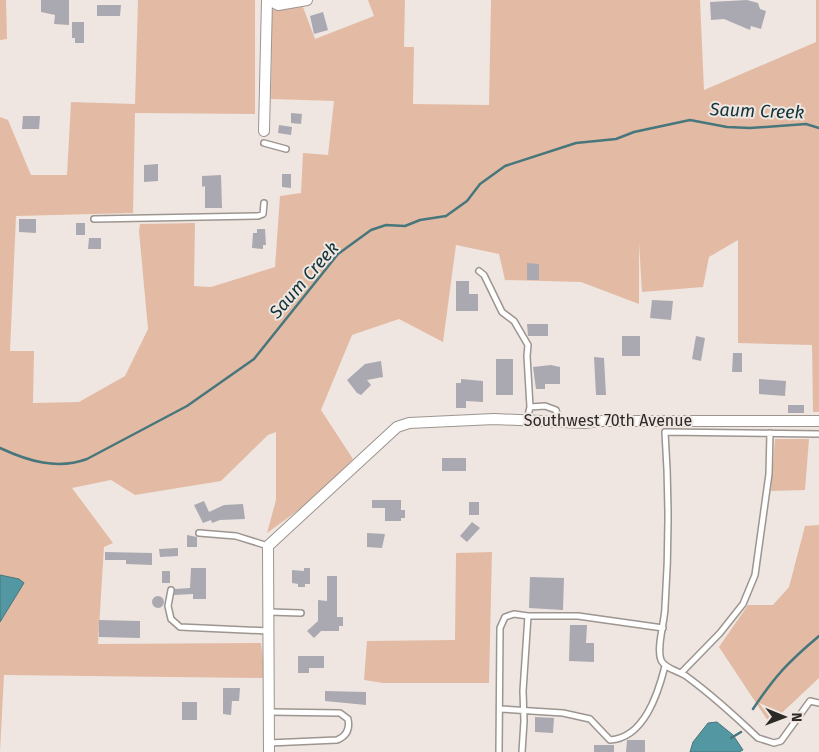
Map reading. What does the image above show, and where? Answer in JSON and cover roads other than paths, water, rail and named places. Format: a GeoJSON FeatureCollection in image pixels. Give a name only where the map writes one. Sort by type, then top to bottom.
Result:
{"type":"FeatureCollection","features":[{"type":"Feature","properties":{"kind":"street"},"geometry":{"type":"LineString","coordinates":[[264,131],[268,0],[278,5],[307,0]]}},
{"type":"Feature","properties":{"kind":"street","name":"Southwest 70th Avenue"},"geometry":{"type":"LineString","coordinates":[[268,546],[397,427],[409,423],[527,420],[559,422],[819,421]]}},
{"type":"Feature","properties":{"kind":"street"},"geometry":{"type":"LineString","coordinates":[[268,546],[269,747]]}},
{"type":"Feature","properties":{"kind":"lane"},"geometry":{"type":"LineString","coordinates":[[264,143],[286,150]]}},
{"type":"Feature","properties":{"kind":"lane"},"geometry":{"type":"LineString","coordinates":[[94,219],[258,216],[263,214],[264,203]]}},
{"type":"Feature","properties":{"kind":"lane"},"geometry":{"type":"LineString","coordinates":[[479,271],[484,275],[502,312],[514,321],[528,345],[530,407],[527,420]]}},
{"type":"Feature","properties":{"kind":"lane"},"geometry":{"type":"LineString","coordinates":[[530,407],[544,406],[556,410],[559,422]]}},
{"type":"Feature","properties":{"kind":"lane"},"geometry":{"type":"LineString","coordinates":[[819,434],[665,432],[668,481],[666,608],[660,651],[661,660],[665,666],[681,673],[713,696],[758,738],[766,742],[781,741],[810,701],[819,703]]}},
{"type":"Feature","properties":{"kind":"lane"},"geometry":{"type":"LineString","coordinates":[[681,673],[720,633],[743,604],[755,575],[769,474],[770,434]]}},
{"type":"Feature","properties":{"kind":"lane"},"geometry":{"type":"LineString","coordinates":[[200,533],[236,536],[268,546]]}},
{"type":"Feature","properties":{"kind":"lane"},"geometry":{"type":"LineString","coordinates":[[171,590],[168,606],[171,619],[180,627],[268,631]]}},
{"type":"Feature","properties":{"kind":"lane"},"geometry":{"type":"LineString","coordinates":[[268,612],[301,612]]}},
{"type":"Feature","properties":{"kind":"lane"},"geometry":{"type":"LineString","coordinates":[[500,752],[502,621],[509,614],[578,616],[663,628]]}},
{"type":"Feature","properties":{"kind":"lane"},"geometry":{"type":"LineString","coordinates":[[522,752],[524,709],[522,691],[528,616]]}},
{"type":"Feature","properties":{"kind":"lane"},"geometry":{"type":"LineString","coordinates":[[501,709],[563,713],[590,719],[610,740],[620,740],[644,718],[655,699],[665,666]]}},
{"type":"Feature","properties":{"kind":"lane"},"geometry":{"type":"LineString","coordinates":[[269,712],[340,713],[348,719],[350,726],[346,734],[338,740],[269,747]]}},
{"type":"Feature","properties":{"kind":"water"},"geometry":{"type":"Polygon","coordinates":[[[0,575],[19,579],[24,583],[0,622],[0,575]]]}},
{"type":"Feature","properties":{"kind":"water"},"geometry":{"type":"Polygon","coordinates":[[[717,722],[733,735],[743,750],[739,752],[690,752],[693,742],[708,723],[717,722]]]}},
{"type":"Feature","properties":{"kind":"waterway","name":"Saum Creek"},"geometry":{"type":"LineString","coordinates":[[0,448],[32,460],[54,464],[76,462],[87,459],[187,406],[254,359],[338,254],[371,230],[386,225],[405,226],[420,220],[446,216],[467,201],[480,184],[505,166],[576,143],[616,139],[634,132],[690,120],[727,127],[750,128],[806,124],[819,128]]}},
{"type":"Feature","properties":{"kind":"waterway"},"geometry":{"type":"LineString","coordinates":[[753,709],[768,687],[783,670],[819,636]]}},
{"type":"Feature","properties":{"kind":"waterway"},"geometry":{"type":"LineString","coordinates":[[731,738],[741,732]]}}]}
